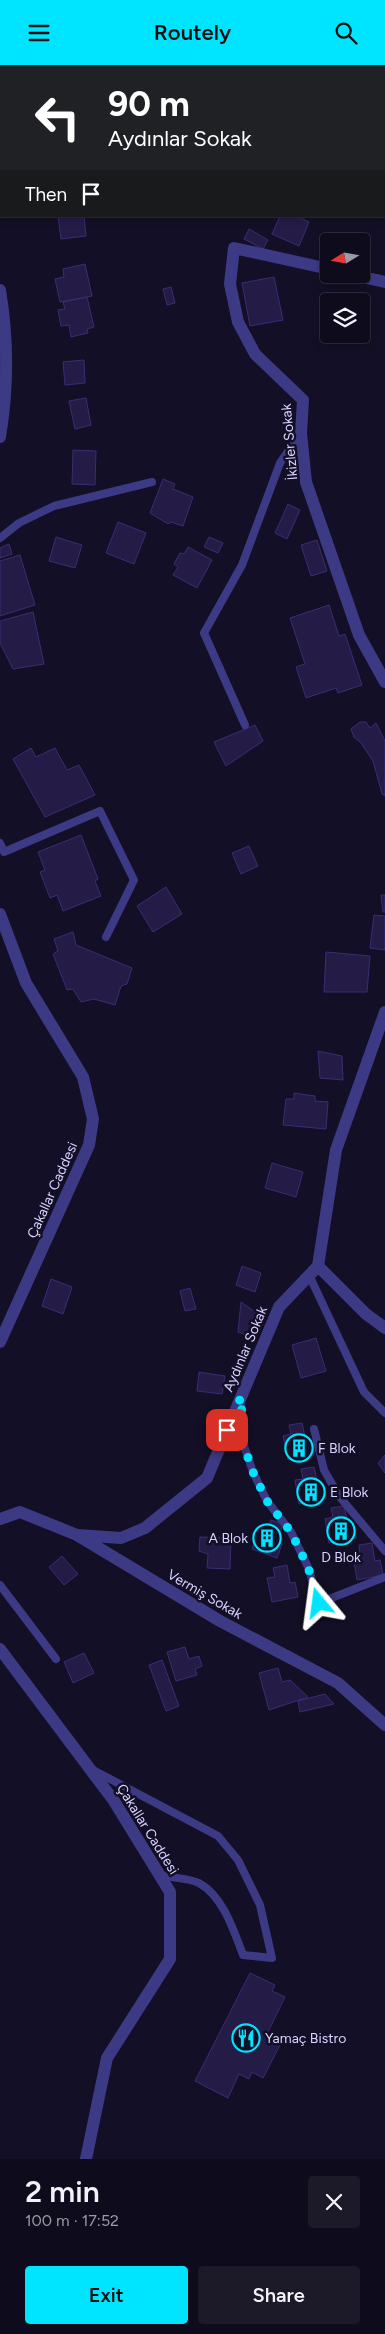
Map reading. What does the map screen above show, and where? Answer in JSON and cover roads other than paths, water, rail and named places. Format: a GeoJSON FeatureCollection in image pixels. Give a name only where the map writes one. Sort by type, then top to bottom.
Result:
{"type":"FeatureCollection","features":[{"type":"Feature","properties":{"kind":"street","name":"İkizler Sokak"},"geometry":{"type":"LineString","coordinates":[[320,267],[234,248],[230,284],[238,322],[255,354],[303,400],[301,433],[306,482],[359,635],[385,682]]}},
{"type":"Feature","properties":{"kind":"street"},"geometry":{"type":"LineString","coordinates":[[370,279],[385,282]]}},
{"type":"Feature","properties":{"kind":"street"},"geometry":{"type":"LineString","coordinates":[[0,290],[5,320],[5,405],[0,437]]}},
{"type":"Feature","properties":{"kind":"street","name":"Çakallar Caddesi"},"geometry":{"type":"LineString","coordinates":[[0,914],[26,983],[83,1077],[93,1119],[89,1145],[0,1342]]}},
{"type":"Feature","properties":{"kind":"street"},"geometry":{"type":"LineString","coordinates":[[385,1012],[336,1151],[314,1271],[385,1328]]}},
{"type":"Feature","properties":{"kind":"street","name":"Aydınlar Sokak"},"geometry":{"type":"LineString","coordinates":[[77,1535],[121,1538],[145,1528],[207,1478],[279,1307],[314,1271]]}},
{"type":"Feature","properties":{"kind":"street","name":"Vermiş Sokak"},"geometry":{"type":"LineString","coordinates":[[0,1519],[20,1512],[77,1535],[220,1621],[338,1683],[385,1725]]}},
{"type":"Feature","properties":{"kind":"street","name":"Çakallar Caddesi"},"geometry":{"type":"LineString","coordinates":[[0,1649],[114,1801],[170,1892],[170,1959],[107,2058],[86,2159]]}},
{"type":"Feature","properties":{"kind":"lane"},"geometry":{"type":"LineString","coordinates":[[245,725],[204,633],[242,565],[280,463],[301,433]]}},
{"type":"Feature","properties":{"kind":"lane"},"geometry":{"type":"LineString","coordinates":[[0,538],[19,523],[54,506],[152,482]]}},
{"type":"Feature","properties":{"kind":"lane"},"geometry":{"type":"LineString","coordinates":[[0,843],[4,852],[100,811],[134,879],[106,937]]}},
{"type":"Feature","properties":{"kind":"lane"},"geometry":{"type":"LineString","coordinates":[[314,1271],[364,1392],[385,1413]]}},
{"type":"Feature","properties":{"kind":"lane"},"geometry":{"type":"LineString","coordinates":[[241,1397],[243,1443],[253,1472],[267,1501],[291,1532],[308,1567],[319,1603],[385,1577]]}},
{"type":"Feature","properties":{"kind":"lane"},"geometry":{"type":"LineString","coordinates":[[314,1429],[324,1470],[340,1496],[385,1551]]}},
{"type":"Feature","properties":{"kind":"lane"},"geometry":{"type":"LineString","coordinates":[[0,1585],[56,1659]]}},
{"type":"Feature","properties":{"kind":"lane"},"geometry":{"type":"LineString","coordinates":[[91,1769],[218,1836],[238,1860],[260,1905],[272,1958],[243,1955],[231,1925],[217,1900],[198,1883],[160,1875]]}},
{"type":"Feature","properties":{"kind":"place","name":"F Blok"},"geometry":{"type":"Point","coordinates":[299,1448]}},
{"type":"Feature","properties":{"kind":"place","name":"E Blok"},"geometry":{"type":"Point","coordinates":[311,1492]}},
{"type":"Feature","properties":{"kind":"place","name":"D Blok"},"geometry":{"type":"Point","coordinates":[341,1531]}},
{"type":"Feature","properties":{"kind":"place","name":"A Blok"},"geometry":{"type":"Point","coordinates":[267,1538]}},
{"type":"Feature","properties":{"kind":"place","name":"Yamaç Bistro"},"geometry":{"type":"Point","coordinates":[246,2038]}}]}
